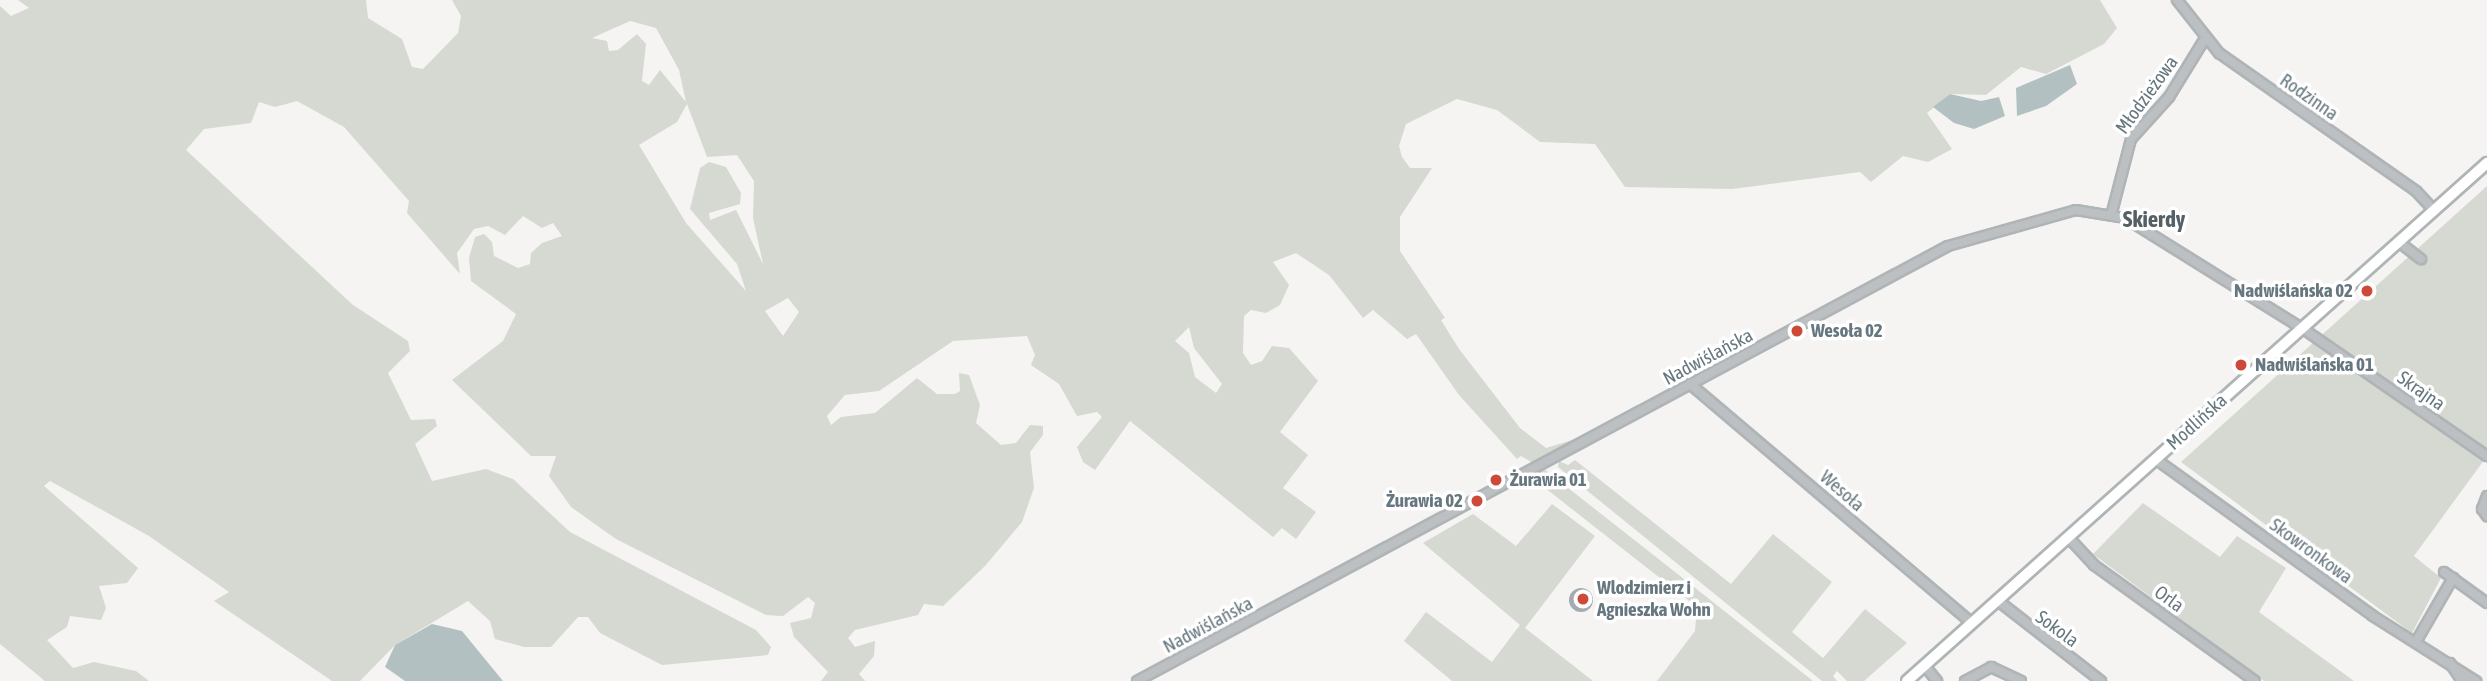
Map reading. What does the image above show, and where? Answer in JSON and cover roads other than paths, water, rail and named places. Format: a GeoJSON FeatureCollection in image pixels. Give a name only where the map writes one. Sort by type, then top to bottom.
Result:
{"type":"FeatureCollection","features":[{"type":"Feature","properties":{"kind":"main road","name":"Modlińska"},"geometry":{"type":"LineString","coordinates":[[1906,681],[2487,163]]}},
{"type":"Feature","properties":{"kind":"street","name":"Rodzinna"},"geometry":{"type":"LineString","coordinates":[[2177,0],[2204,40],[2416,191],[2434,210]]}},
{"type":"Feature","properties":{"kind":"street","name":"Młodzieżowa"},"geometry":{"type":"LineString","coordinates":[[2112,212],[2131,139],[2169,97],[2204,40]]}},
{"type":"Feature","properties":{"kind":"street","name":"Nadwiślańska"},"geometry":{"type":"LineString","coordinates":[[1137,681],[1690,384],[1978,233],[2076,210],[2112,212],[2302,328]]}},
{"type":"Feature","properties":{"kind":"street"},"geometry":{"type":"LineString","coordinates":[[2399,242],[2421,259]]}},
{"type":"Feature","properties":{"kind":"street","name":"Skrajna"},"geometry":{"type":"LineString","coordinates":[[2302,328],[2487,456]]}},
{"type":"Feature","properties":{"kind":"street","name":"Wesoła"},"geometry":{"type":"LineString","coordinates":[[1690,384],[1972,623]]}},
{"type":"Feature","properties":{"kind":"street","name":"Skowronkowa"},"geometry":{"type":"LineString","coordinates":[[2157,460],[2373,616],[2417,640],[2476,681]]}},
{"type":"Feature","properties":{"kind":"street"},"geometry":{"type":"LineString","coordinates":[[2485,514],[2487,496]]}},
{"type":"Feature","properties":{"kind":"street","name":"Orla"},"geometry":{"type":"LineString","coordinates":[[2068,537],[2094,565],[2255,681]]}},
{"type":"Feature","properties":{"kind":"street"},"geometry":{"type":"LineString","coordinates":[[2444,572],[2487,603]]}},
{"type":"Feature","properties":{"kind":"street"},"geometry":{"type":"LineString","coordinates":[[2417,640],[2453,578]]}},
{"type":"Feature","properties":{"kind":"street","name":"Sokola"},"geometry":{"type":"LineString","coordinates":[[1997,600],[2101,681]]}},
{"type":"Feature","properties":{"kind":"street","name":"Skowronkowa"},"geometry":{"type":"LineString","coordinates":[[2449,663],[2462,681]]}},
{"type":"Feature","properties":{"kind":"street"},"geometry":{"type":"LineString","coordinates":[[1924,665],[1937,681]]}},
{"type":"Feature","properties":{"kind":"street"},"geometry":{"type":"LineString","coordinates":[[1965,681],[1991,667],[2021,681]]}},
{"type":"Feature","properties":{"kind":"place","name":"Nadwiślańska 02"},"geometry":{"type":"Point","coordinates":[2367,291]}},
{"type":"Feature","properties":{"kind":"place","name":"Wesoła 02"},"geometry":{"type":"Point","coordinates":[1797,331]}},
{"type":"Feature","properties":{"kind":"place","name":"Nadwiślańska 01"},"geometry":{"type":"Point","coordinates":[2241,365]}},
{"type":"Feature","properties":{"kind":"place","name":"Żurawia 01"},"geometry":{"type":"Point","coordinates":[1496,480]}},
{"type":"Feature","properties":{"kind":"place","name":"Żurawia 02"},"geometry":{"type":"Point","coordinates":[1477,501]}},
{"type":"Feature","properties":{"kind":"place","name":"Wlodzimierz i Agnieszka Wohn"},"geometry":{"type":"Point","coordinates":[1583,599]}},
{"type":"Feature","properties":{"kind":"district","name":"Skierdy"},"geometry":{"type":"Point","coordinates":[2154,219]}}]}
